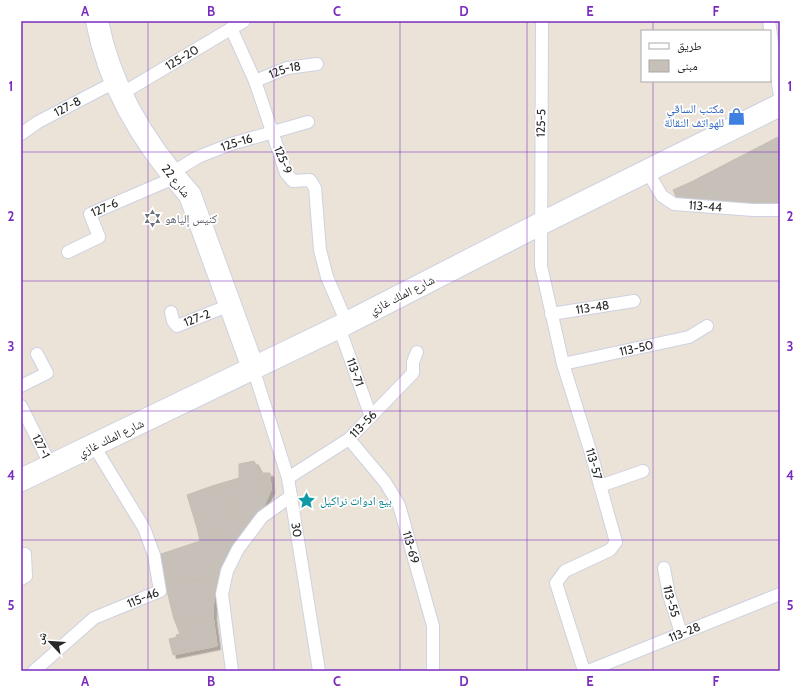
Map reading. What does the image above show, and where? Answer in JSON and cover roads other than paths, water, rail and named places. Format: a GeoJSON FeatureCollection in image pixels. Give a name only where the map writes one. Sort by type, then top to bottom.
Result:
{"type":"FeatureCollection","features":[{"type":"Feature","properties":{"kind":"street","name":"شارع 22"},"geometry":{"type":"LineString","coordinates":[[97,21],[106,58],[118,88],[144,137],[172,176],[190,195],[254,368]]}},
{"type":"Feature","properties":{"kind":"street","name":"شارع الملك غازي"},"geometry":{"type":"LineString","coordinates":[[21,480],[343,325],[540,224],[780,105]]}},
{"type":"Feature","properties":{"kind":"lane","name":"125-20"},"geometry":{"type":"LineString","coordinates":[[118,88],[244,21]]}},
{"type":"Feature","properties":{"kind":"lane","name":"125-5"},"geometry":{"type":"LineString","coordinates":[[540,224],[542,21]]}},
{"type":"Feature","properties":{"kind":"lane","name":"125-9"},"geometry":{"type":"LineString","coordinates":[[232,28],[255,81],[286,173],[293,181],[310,180],[315,188],[320,250],[327,277],[343,325]]}},
{"type":"Feature","properties":{"kind":"lane"},"geometry":{"type":"LineString","coordinates":[[771,35],[780,97]]}},
{"type":"Feature","properties":{"kind":"lane","name":"125-18"},"geometry":{"type":"LineString","coordinates":[[255,81],[287,68],[317,64]]}},
{"type":"Feature","properties":{"kind":"lane","name":"127-8"},"geometry":{"type":"LineString","coordinates":[[21,134],[38,122],[118,88]]}},
{"type":"Feature","properties":{"kind":"lane","name":"125-16"},"geometry":{"type":"LineString","coordinates":[[172,176],[198,157],[230,144],[308,122]]}},
{"type":"Feature","properties":{"kind":"lane","name":"113-44"},"geometry":{"type":"LineString","coordinates":[[647,171],[662,196],[674,204],[753,210],[780,210]]}},
{"type":"Feature","properties":{"kind":"lane","name":"127-6"},"geometry":{"type":"LineString","coordinates":[[68,252],[99,237],[90,214],[172,176]]}},
{"type":"Feature","properties":{"kind":"lane","name":"113-57"},"geometry":{"type":"LineString","coordinates":[[540,224],[541,266],[551,314],[563,364],[616,542],[610,550],[565,571],[556,583],[584,671]]}},
{"type":"Feature","properties":{"kind":"lane","name":"113-48"},"geometry":{"type":"LineString","coordinates":[[551,314],[634,301]]}},
{"type":"Feature","properties":{"kind":"lane","name":"127-2"},"geometry":{"type":"LineString","coordinates":[[171,312],[173,321],[178,326],[230,305]]}},
{"type":"Feature","properties":{"kind":"lane","name":"113-71"},"geometry":{"type":"LineString","coordinates":[[343,325],[371,417]]}},
{"type":"Feature","properties":{"kind":"lane","name":"113-50"},"geometry":{"type":"LineString","coordinates":[[563,364],[689,337],[707,326]]}},
{"type":"Feature","properties":{"kind":"lane","name":"113-56"},"geometry":{"type":"LineString","coordinates":[[288,478],[349,439],[413,373],[413,362],[417,352]]}},
{"type":"Feature","properties":{"kind":"lane"},"geometry":{"type":"LineString","coordinates":[[21,386],[47,373],[37,354]]}},
{"type":"Feature","properties":{"kind":"lane","name":"30"},"geometry":{"type":"LineString","coordinates":[[254,368],[288,478],[319,671]]}},
{"type":"Feature","properties":{"kind":"lane","name":"127-1"},"geometry":{"type":"LineString","coordinates":[[22,412],[51,466]]}},
{"type":"Feature","properties":{"kind":"lane","name":"113-69"},"geometry":{"type":"LineString","coordinates":[[349,439],[385,482],[399,505],[433,626],[433,671]]}},
{"type":"Feature","properties":{"kind":"lane","name":"115-46"},"geometry":{"type":"LineString","coordinates":[[34,671],[94,618],[160,591],[154,555],[144,528],[94,446]]}},
{"type":"Feature","properties":{"kind":"lane"},"geometry":{"type":"LineString","coordinates":[[600,486],[643,471]]}},
{"type":"Feature","properties":{"kind":"lane"},"geometry":{"type":"LineString","coordinates":[[232,671],[222,594],[227,571],[238,549],[262,517],[291,496]]}},
{"type":"Feature","properties":{"kind":"lane"},"geometry":{"type":"LineString","coordinates":[[21,580],[26,576],[25,554]]}},
{"type":"Feature","properties":{"kind":"lane","name":"113-55"},"geometry":{"type":"LineString","coordinates":[[664,568],[670,596],[681,633]]}},
{"type":"Feature","properties":{"kind":"lane","name":"113-28"},"geometry":{"type":"LineString","coordinates":[[588,671],[780,594]]}},
{"type":"Feature","properties":{"kind":"place","name":"مكتب الساقي للهواتف النقالة"},"geometry":{"type":"Point","coordinates":[737,116]}},
{"type":"Feature","properties":{"kind":"place","name":"كنيس إلياهو"},"geometry":{"type":"Point","coordinates":[152,219]}},
{"type":"Feature","properties":{"kind":"place","name":"بيع ادوات نراكيل"},"geometry":{"type":"Point","coordinates":[307,501]}}]}
